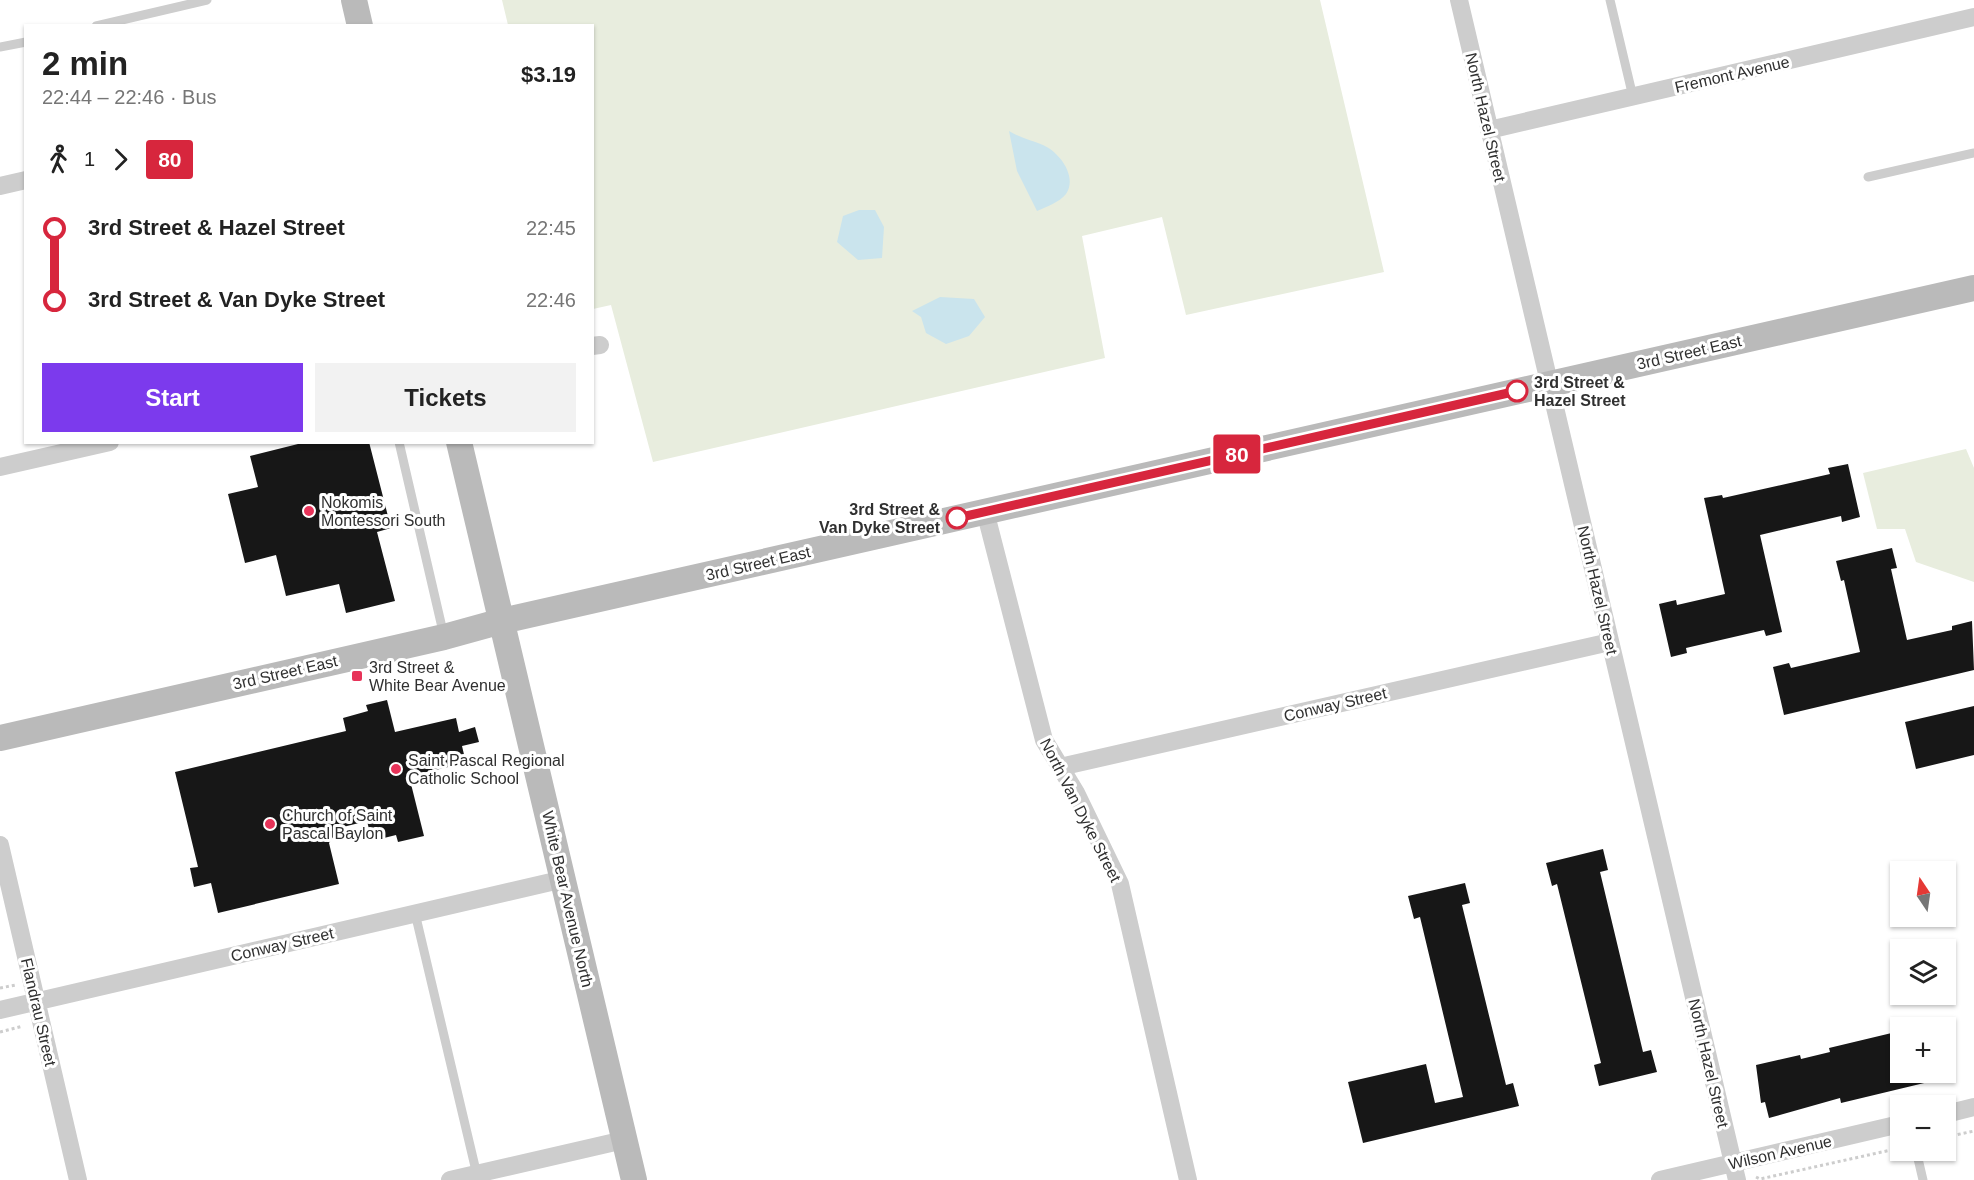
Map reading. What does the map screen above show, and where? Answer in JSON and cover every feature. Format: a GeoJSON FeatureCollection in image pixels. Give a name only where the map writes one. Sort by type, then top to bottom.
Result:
{"type":"FeatureCollection","features":[{"type":"Feature","properties":{"kind":"street"},"geometry":{"type":"LineString","coordinates":[[354,0],[360,24]]}},
{"type":"Feature","properties":{"kind":"street","name":"North Hazel Street"},"geometry":{"type":"LineString","coordinates":[[1459,0],[1735,1172]]}},
{"type":"Feature","properties":{"kind":"street","name":"Fremont Avenue"},"geometry":{"type":"LineString","coordinates":[[1489,130],[1974,17]]}},
{"type":"Feature","properties":{"kind":"street"},"geometry":{"type":"LineString","coordinates":[[0,186],[24,180]]}},
{"type":"Feature","properties":{"kind":"street","name":"3rd Street East"},"geometry":{"type":"LineString","coordinates":[[0,738],[502,621],[1974,288]]}},
{"type":"Feature","properties":{"kind":"street"},"geometry":{"type":"LineString","coordinates":[[0,468],[102,444]]}},
{"type":"Feature","properties":{"kind":"street","name":"White Bear Avenue North"},"geometry":{"type":"LineString","coordinates":[[459,444],[634,1180]]}},
{"type":"Feature","properties":{"kind":"street","name":"North Van Dyke Street"},"geometry":{"type":"LineString","coordinates":[[985,511],[1044,740],[1076,793],[1120,884],[1188,1180]]}},
{"type":"Feature","properties":{"kind":"street","name":"Conway Street"},"geometry":{"type":"LineString","coordinates":[[1060,766],[1610,642]]}},
{"type":"Feature","properties":{"kind":"street","name":"Flandrau Street"},"geometry":{"type":"LineString","coordinates":[[0,844],[78,1180]]}},
{"type":"Feature","properties":{"kind":"street","name":"Conway Street"},"geometry":{"type":"LineString","coordinates":[[0,1010],[564,879]]}},
{"type":"Feature","properties":{"kind":"street"},"geometry":{"type":"LineString","coordinates":[[1956,1112],[1974,1107]]}},
{"type":"Feature","properties":{"kind":"street","name":"Wilson Avenue"},"geometry":{"type":"LineString","coordinates":[[1660,1180],[1735,1172],[1890,1127]]}},
{"type":"Feature","properties":{"kind":"street"},"geometry":{"type":"LineString","coordinates":[[450,1180],[478,1177],[624,1140]]}},
{"type":"Feature","properties":{"kind":"lane"},"geometry":{"type":"LineString","coordinates":[[105,24],[207,0]]}},
{"type":"Feature","properties":{"kind":"lane"},"geometry":{"type":"LineString","coordinates":[[1610,0],[1633,97]]}},
{"type":"Feature","properties":{"kind":"lane"},"geometry":{"type":"LineString","coordinates":[[0,47],[24,42]]}},
{"type":"Feature","properties":{"kind":"lane"},"geometry":{"type":"LineString","coordinates":[[1868,177],[1974,153]]}},
{"type":"Feature","properties":{"kind":"lane"},"geometry":{"type":"LineString","coordinates":[[399,444],[444,636]]}},
{"type":"Feature","properties":{"kind":"lane"},"geometry":{"type":"LineString","coordinates":[[415,913],[478,1177]]}},
{"type":"Feature","properties":{"kind":"lane"},"geometry":{"type":"LineString","coordinates":[[1919,1161],[1923,1180]]}},
{"type":"Feature","properties":{"kind":"path"},"geometry":{"type":"LineString","coordinates":[[0,988],[15,984],[18,988]]}},
{"type":"Feature","properties":{"kind":"path"},"geometry":{"type":"LineString","coordinates":[[0,1032],[24,1025]]}},
{"type":"Feature","properties":{"kind":"path"},"geometry":{"type":"LineString","coordinates":[[1956,1135],[1974,1131]]}},
{"type":"Feature","properties":{"kind":"path"},"geometry":{"type":"LineString","coordinates":[[1756,1177],[1760,1179],[1890,1150]]}},
{"type":"Feature","properties":{"kind":"shaded area"},"geometry":{"type":"Polygon","coordinates":[[[502,0],[1320,0],[1384,272],[1186,315],[1162,217],[1082,236],[1105,358],[653,462],[611,305],[594,309],[594,24],[508,24],[502,0]]]}},
{"type":"Feature","properties":{"kind":"shaded area"},"geometry":{"type":"Polygon","coordinates":[[[1966,449],[1974,468],[1974,582],[1916,562],[1905,529],[1877,529],[1863,473],[1966,449]]]}},
{"type":"Feature","properties":{"kind":"water"},"geometry":{"type":"Polygon","coordinates":[[[1009,131],[1049,148],[1065,165],[1070,180],[1069,187],[1066,194],[1053,204],[1037,211],[1017,171],[1009,131]]]}},
{"type":"Feature","properties":{"kind":"water"},"geometry":{"type":"Polygon","coordinates":[[[859,210],[875,210],[884,227],[882,258],[858,260],[837,242],[843,216],[859,210]]]}},
{"type":"Feature","properties":{"kind":"water"},"geometry":{"type":"Polygon","coordinates":[[[940,297],[974,299],[985,317],[969,336],[946,344],[926,333],[921,317],[912,311],[940,297]]]}},
{"type":"Feature","properties":{"kind":"building","name":"Nokomis Montessori South"},"geometry":{"type":"Polygon","coordinates":[[[298,444],[370,444],[391,528],[377,532],[395,601],[346,613],[339,584],[286,596],[276,555],[245,563],[228,494],[258,487],[250,456],[298,444]]]}},
{"type":"Feature","properties":{"kind":"building"},"geometry":{"type":"Polygon","coordinates":[[[1848,464],[1860,517],[1842,522],[1841,516],[1760,535],[1782,632],[1766,636],[1764,630],[1686,648],[1687,653],[1671,657],[1659,604],[1676,600],[1677,605],[1725,594],[1704,498],[1722,495],[1723,498],[1830,474],[1828,468],[1848,464]]]}},
{"type":"Feature","properties":{"kind":"building"},"geometry":{"type":"Polygon","coordinates":[[[1892,548],[1897,568],[1891,569],[1907,640],[1952,630],[1952,626],[1972,621],[1974,670],[1784,715],[1773,667],[1789,663],[1791,668],[1860,652],[1844,580],[1841,581],[1836,561],[1892,548]]]}},
{"type":"Feature","properties":{"kind":"building","name":"Church of Saint Pascal Baylon"},"geometry":{"type":"Polygon","coordinates":[[[387,700],[395,732],[456,718],[459,732],[475,727],[479,742],[462,746],[466,763],[409,776],[424,836],[398,842],[396,835],[372,841],[367,821],[339,828],[329,843],[339,884],[218,913],[211,883],[194,887],[190,868],[198,867],[175,772],[346,731],[343,718],[368,711],[366,705],[387,700]]]}},
{"type":"Feature","properties":{"kind":"building"},"geometry":{"type":"Polygon","coordinates":[[[1974,706],[1974,755],[1916,769],[1905,722],[1974,706]]]}},
{"type":"Feature","properties":{"kind":"building"},"geometry":{"type":"Polygon","coordinates":[[[1603,849],[1608,870],[1600,872],[1643,1052],[1651,1050],[1657,1072],[1599,1086],[1594,1065],[1601,1063],[1557,884],[1552,886],[1546,863],[1603,849]]]}},
{"type":"Feature","properties":{"kind":"building"},"geometry":{"type":"Polygon","coordinates":[[[1465,883],[1470,903],[1462,905],[1506,1085],[1513,1083],[1519,1106],[1363,1143],[1348,1082],[1426,1064],[1435,1103],[1463,1097],[1420,917],[1414,919],[1408,896],[1465,883]]]}},
{"type":"Feature","properties":{"kind":"building"},"geometry":{"type":"Polygon","coordinates":[[[1890,1033],[1890,1083],[1924,1083],[1841,1103],[1840,1098],[1769,1118],[1765,1102],[1761,1103],[1756,1065],[1800,1055],[1801,1059],[1830,1052],[1829,1048],[1890,1033]]]}},
{"type":"Feature","properties":{"kind":"bus line","name":"80"},"geometry":{"type":"LineString","coordinates":[[957,518],[1517,391]]}},
{"type":"Feature","properties":{"kind":"place","name":"3rd Street & Hazel Street"},"geometry":{"type":"Point","coordinates":[1517,391]}},
{"type":"Feature","properties":{"kind":"place","name":"Nokomis Montessori South"},"geometry":{"type":"Point","coordinates":[309,511]}},
{"type":"Feature","properties":{"kind":"place","name":"3rd Street & Van Dyke Street"},"geometry":{"type":"Point","coordinates":[957,518]}},
{"type":"Feature","properties":{"kind":"place","name":"3rd Street & White Bear Avenue"},"geometry":{"type":"Point","coordinates":[357,676]}},
{"type":"Feature","properties":{"kind":"place","name":"Saint Pascal Regional Catholic School"},"geometry":{"type":"Point","coordinates":[396,769]}},
{"type":"Feature","properties":{"kind":"place","name":"Church of Saint Pascal Baylon"},"geometry":{"type":"Point","coordinates":[270,824]}}]}
